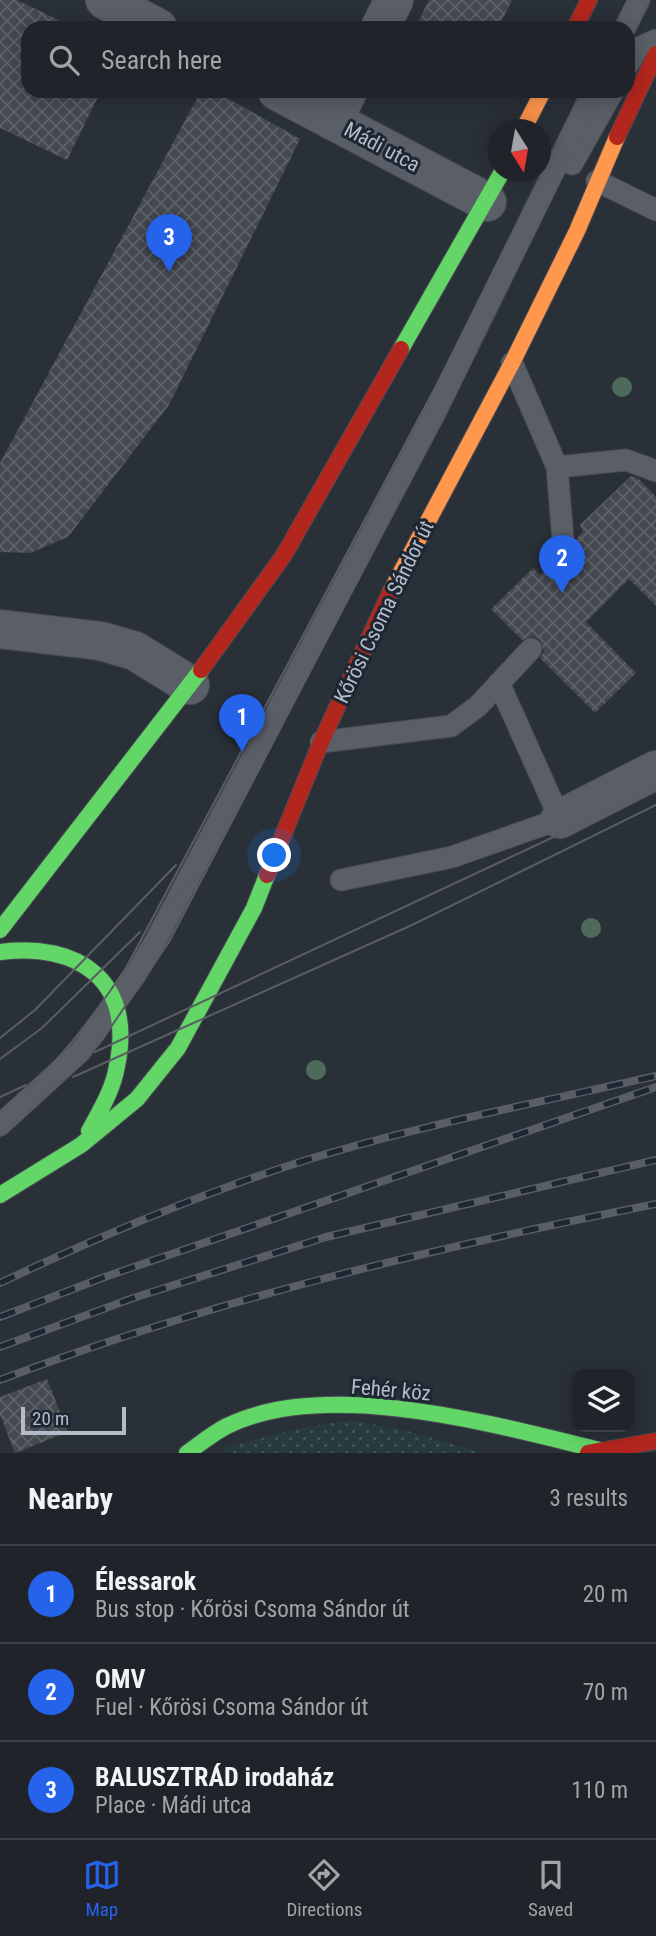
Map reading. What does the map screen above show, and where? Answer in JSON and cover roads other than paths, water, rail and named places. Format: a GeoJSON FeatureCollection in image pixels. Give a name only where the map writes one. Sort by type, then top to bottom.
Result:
{"type":"FeatureCollection","features":[{"type":"Feature","properties":{"kind":"main road"},"geometry":{"type":"LineString","coordinates":[[578,21],[589,0]]}},
{"type":"Feature","properties":{"kind":"main road","name":"Kőrösi Csoma Sándor út"},"geometry":{"type":"LineString","coordinates":[[635,95],[656,54]]}},
{"type":"Feature","properties":{"kind":"main road"},"geometry":{"type":"LineString","coordinates":[[529,119],[539,98]]}},
{"type":"Feature","properties":{"kind":"main road","name":"Kőrösi Csoma Sándor út"},"geometry":{"type":"LineString","coordinates":[[0,1195],[81,1145],[137,1099],[178,1048],[254,908],[321,742],[397,579],[512,363],[634,98]]}},
{"type":"Feature","properties":{"kind":"main road"},"geometry":{"type":"LineString","coordinates":[[0,930],[190,685],[284,555],[495,187]]}},
{"type":"Feature","properties":{"kind":"main road"},"geometry":{"type":"LineString","coordinates":[[0,952],[30,948],[66,954],[99,974],[117,1002],[120,1015],[117,1070],[105,1103],[81,1145]]}},
{"type":"Feature","properties":{"kind":"main road","name":"Fehér köz"},"geometry":{"type":"LineString","coordinates":[[187,1453],[205,1435],[240,1420],[310,1405],[379,1408],[467,1420],[594,1451]]}},
{"type":"Feature","properties":{"kind":"main road"},"geometry":{"type":"LineString","coordinates":[[594,1451],[656,1441]]}},
{"type":"Feature","properties":{"kind":"street"},"geometry":{"type":"LineString","coordinates":[[105,0],[145,21]]}},
{"type":"Feature","properties":{"kind":"street"},"geometry":{"type":"LineString","coordinates":[[384,21],[394,0]]}},
{"type":"Feature","properties":{"kind":"street","name":"Mádi utca"},"geometry":{"type":"LineString","coordinates":[[306,98],[340,106],[495,187]]}},
{"type":"Feature","properties":{"kind":"street"},"geometry":{"type":"LineString","coordinates":[[0,629],[101,640],[135,651],[190,685]]}},
{"type":"Feature","properties":{"kind":"street"},"geometry":{"type":"LineString","coordinates":[[561,819],[656,770]]}},
{"type":"Feature","properties":{"kind":"lane"},"geometry":{"type":"LineString","coordinates":[[628,21],[639,0]]}},
{"type":"Feature","properties":{"kind":"lane"},"geometry":{"type":"LineString","coordinates":[[635,53],[638,48],[656,40]]}},
{"type":"Feature","properties":{"kind":"lane"},"geometry":{"type":"LineString","coordinates":[[0,1125],[80,1052],[136,974],[202,858],[436,411],[590,98]]}},
{"type":"Feature","properties":{"kind":"lane"},"geometry":{"type":"LineString","coordinates":[[494,291],[538,223],[609,98]]}},
{"type":"Feature","properties":{"kind":"lane"},"geometry":{"type":"LineString","coordinates":[[597,181],[656,210]]}},
{"type":"Feature","properties":{"kind":"lane"},"geometry":{"type":"LineString","coordinates":[[512,363],[557,467],[564,552]]}},
{"type":"Feature","properties":{"kind":"lane"},"geometry":{"type":"LineString","coordinates":[[557,467],[626,460],[656,471]]}},
{"type":"Feature","properties":{"kind":"lane"},"geometry":{"type":"LineString","coordinates":[[321,742],[452,726],[478,706],[531,649]]}},
{"type":"Feature","properties":{"kind":"lane"},"geometry":{"type":"LineString","coordinates":[[341,880],[452,856],[561,819],[499,683]]}},
{"type":"Feature","properties":{"kind":"tram line"},"geometry":{"type":"LineString","coordinates":[[618,21],[629,0]]}},
{"type":"Feature","properties":{"kind":"tram line"},"geometry":{"type":"LineString","coordinates":[[635,28],[649,0]]}},
{"type":"Feature","properties":{"kind":"tram line"},"geometry":{"type":"LineString","coordinates":[[0,1113],[54,1063],[126,968],[436,386],[580,98]]}},
{"type":"Feature","properties":{"kind":"tram line"},"geometry":{"type":"LineString","coordinates":[[0,1136],[100,1043],[169,942],[445,413],[601,98]]}},
{"type":"Feature","properties":{"kind":"tram line"},"geometry":{"type":"LineString","coordinates":[[95,1052],[656,789]]}},
{"type":"Feature","properties":{"kind":"tram line"},"geometry":{"type":"LineString","coordinates":[[73,1077],[412,925],[656,805]]}},
{"type":"Feature","properties":{"kind":"tram line"},"geometry":{"type":"LineString","coordinates":[[0,1038],[35,1010],[176,865]]}},
{"type":"Feature","properties":{"kind":"tram line"},"geometry":{"type":"LineString","coordinates":[[163,910],[200,874]]}},
{"type":"Feature","properties":{"kind":"tram line"},"geometry":{"type":"LineString","coordinates":[[0,1059],[42,1028],[140,932]]}},
{"type":"Feature","properties":{"kind":"tram line"},"geometry":{"type":"LineString","coordinates":[[0,1097],[26,1085]]}},
{"type":"Feature","properties":{"kind":"railway"},"geometry":{"type":"LineString","coordinates":[[0,1283],[148,1218],[223,1188],[300,1162],[432,1126],[656,1076]]}},
{"type":"Feature","properties":{"kind":"railway"},"geometry":{"type":"LineString","coordinates":[[0,1317],[102,1278],[656,1087]]}},
{"type":"Feature","properties":{"kind":"railway"},"geometry":{"type":"LineString","coordinates":[[0,1347],[133,1298],[326,1237],[656,1160]]}},
{"type":"Feature","properties":{"kind":"railway"},"geometry":{"type":"LineString","coordinates":[[0,1380],[161,1325],[324,1278],[489,1239],[656,1204]]}},
{"type":"Feature","properties":{"kind":"place","name":"BALUSZTRÁD irodaház"},"geometry":{"type":"Point","coordinates":[169,272]}},
{"type":"Feature","properties":{"kind":"place","name":"OMV"},"geometry":{"type":"Point","coordinates":[562,593]}},
{"type":"Feature","properties":{"kind":"place","name":"Élessarok"},"geometry":{"type":"Point","coordinates":[242,752]}}]}
